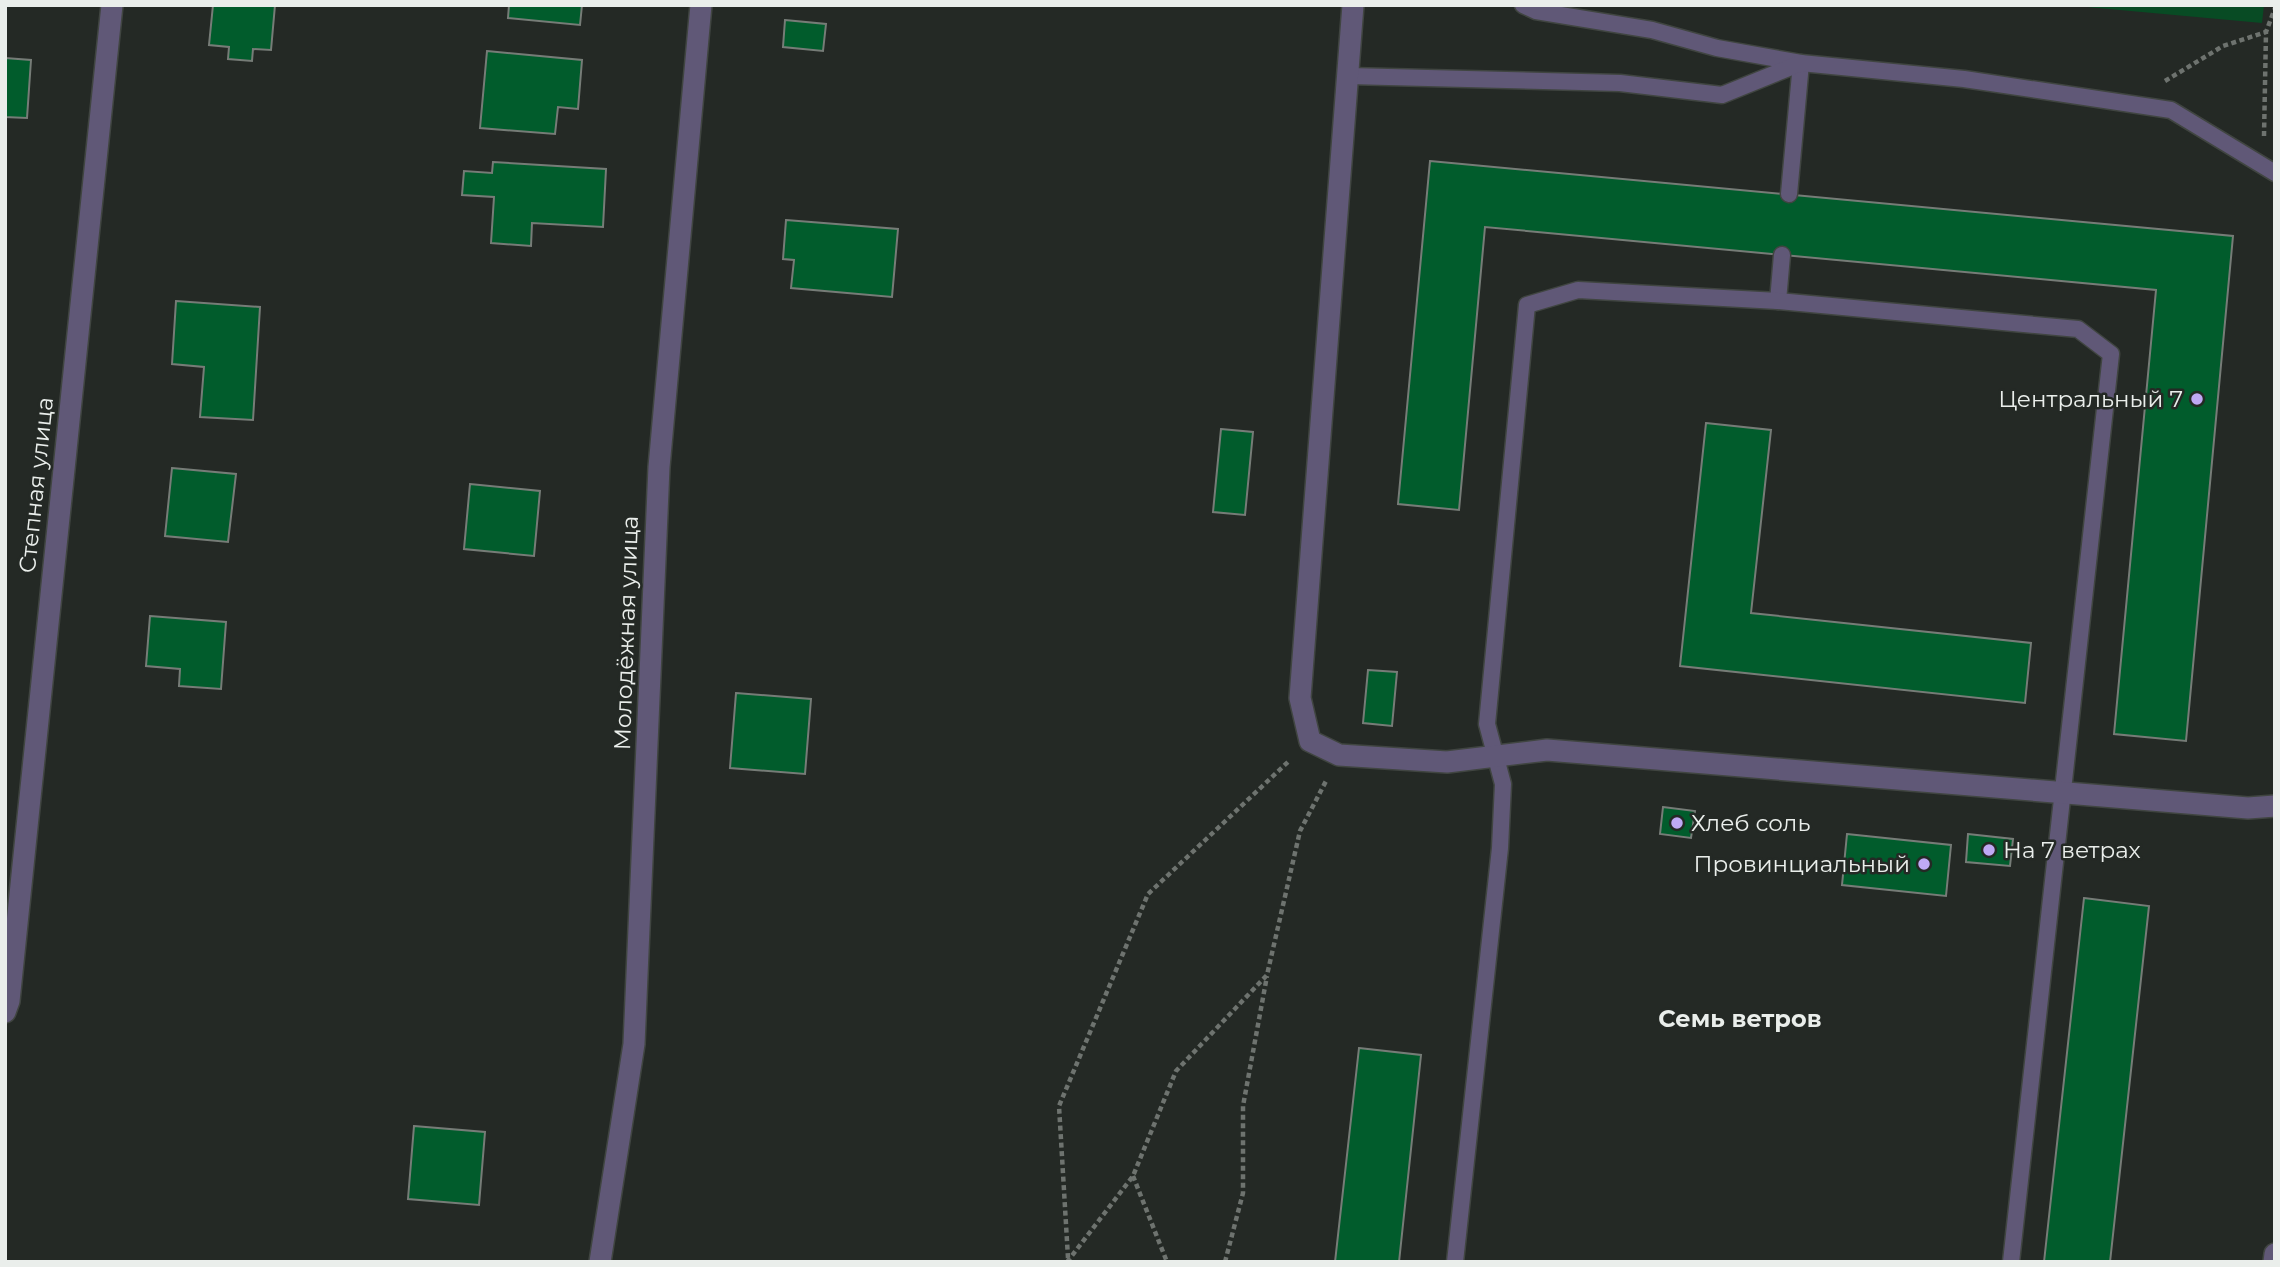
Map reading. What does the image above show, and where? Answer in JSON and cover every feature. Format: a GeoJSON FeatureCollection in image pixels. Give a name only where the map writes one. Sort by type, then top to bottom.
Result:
{"type":"FeatureCollection","features":[{"type":"Feature","properties":{"kind":"street","name":"Степная улица"},"geometry":{"type":"LineString","coordinates":[[5,1012],[12,974],[112,5]]}},
{"type":"Feature","properties":{"kind":"street","name":"Молодёжная улица"},"geometry":{"type":"LineString","coordinates":[[600,1262],[634,1044],[659,467],[701,5]]}},
{"type":"Feature","properties":{"kind":"street"},"geometry":{"type":"LineString","coordinates":[[1353,5],[1300,698],[1310,741],[1339,755],[1447,762],[1494,754],[1547,750],[2063,795],[2248,808],[2275,806]]}},
{"type":"Feature","properties":{"kind":"street"},"geometry":{"type":"LineString","coordinates":[[2274,1262],[2275,1254]]}},
{"type":"Feature","properties":{"kind":"lane"},"geometry":{"type":"LineString","coordinates":[[1523,5],[1536,11],[1652,30],[1717,48],[1801,63],[1964,79],[2171,110],[2269,171]]}},
{"type":"Feature","properties":{"kind":"lane"},"geometry":{"type":"LineString","coordinates":[[1349,76],[1620,83],[1722,95],[1801,63]]}},
{"type":"Feature","properties":{"kind":"lane"},"geometry":{"type":"LineString","coordinates":[[1789,194],[1801,63]]}},
{"type":"Feature","properties":{"kind":"lane"},"geometry":{"type":"LineString","coordinates":[[1778,301],[1782,255]]}},
{"type":"Feature","properties":{"kind":"lane"},"geometry":{"type":"LineString","coordinates":[[1455,1262],[1500,848],[1503,784],[1487,724],[1527,305],[1578,289],[1778,301],[2078,329],[2111,354],[2011,1262]]}},
{"type":"Feature","properties":{"kind":"path"},"geometry":{"type":"LineString","coordinates":[[2269,171],[2266,32],[2275,8]]}},
{"type":"Feature","properties":{"kind":"path"},"geometry":{"type":"LineString","coordinates":[[2133,104],[2223,46],[2266,32]]}},
{"type":"Feature","properties":{"kind":"path"},"geometry":{"type":"LineString","coordinates":[[1067,1260],[1059,1106],[1148,894],[1310,741]]}},
{"type":"Feature","properties":{"kind":"path"},"geometry":{"type":"LineString","coordinates":[[1226,1262],[1243,1193],[1243,1106],[1267,975],[1300,831],[1339,755]]}},
{"type":"Feature","properties":{"kind":"path"},"geometry":{"type":"LineString","coordinates":[[1067,1260],[1133,1176],[1176,1071],[1267,975]]}},
{"type":"Feature","properties":{"kind":"path"},"geometry":{"type":"LineString","coordinates":[[1133,1176],[1167,1262]]}},
{"type":"Feature","properties":{"kind":"green space"},"geometry":{"type":"Polygon","coordinates":[[[2065,5],[2264,5],[2262,23],[2065,5]]]}},
{"type":"Feature","properties":{"kind":"building"},"geometry":{"type":"Polygon","coordinates":[[[213,5],[275,5],[271,50],[253,49],[252,61],[228,59],[229,47],[209,45],[213,5]]]}},
{"type":"Feature","properties":{"kind":"building"},"geometry":{"type":"Polygon","coordinates":[[[509,5],[582,5],[580,25],[508,18],[509,5]]]}},
{"type":"Feature","properties":{"kind":"building"},"geometry":{"type":"Polygon","coordinates":[[[785,20],[826,24],[823,51],[783,47],[785,20]]]}},
{"type":"Feature","properties":{"kind":"building"},"geometry":{"type":"Polygon","coordinates":[[[487,51],[582,60],[578,109],[558,107],[555,134],[480,128],[487,51]]]}},
{"type":"Feature","properties":{"kind":"building"},"geometry":{"type":"Polygon","coordinates":[[[5,58],[31,60],[27,118],[5,117],[5,58]]]}},
{"type":"Feature","properties":{"kind":"building"},"geometry":{"type":"Polygon","coordinates":[[[1430,161],[2233,236],[2186,741],[2114,734],[2156,290],[1485,227],[1459,510],[1398,504],[1430,161]]]}},
{"type":"Feature","properties":{"kind":"building"},"geometry":{"type":"Polygon","coordinates":[[[493,162],[606,169],[603,227],[532,223],[531,246],[491,243],[494,197],[462,195],[464,171],[492,173],[493,162]]]}},
{"type":"Feature","properties":{"kind":"building"},"geometry":{"type":"Polygon","coordinates":[[[786,220],[898,229],[892,297],[791,288],[794,260],[783,259],[786,220]]]}},
{"type":"Feature","properties":{"kind":"building"},"geometry":{"type":"Polygon","coordinates":[[[176,301],[260,307],[253,420],[200,417],[204,367],[172,364],[176,301]]]}},
{"type":"Feature","properties":{"kind":"building"},"geometry":{"type":"Polygon","coordinates":[[[1706,423],[1771,430],[1751,613],[2031,643],[2025,703],[1680,666],[1706,423]]]}},
{"type":"Feature","properties":{"kind":"building"},"geometry":{"type":"Polygon","coordinates":[[[1221,429],[1253,432],[1245,515],[1213,512],[1221,429]]]}},
{"type":"Feature","properties":{"kind":"building"},"geometry":{"type":"Polygon","coordinates":[[[172,468],[236,474],[228,542],[165,536],[172,468]]]}},
{"type":"Feature","properties":{"kind":"building"},"geometry":{"type":"Polygon","coordinates":[[[470,484],[540,491],[534,556],[464,549],[470,484]]]}},
{"type":"Feature","properties":{"kind":"building"},"geometry":{"type":"Polygon","coordinates":[[[150,616],[226,622],[221,689],[179,686],[180,669],[146,666],[150,616]]]}},
{"type":"Feature","properties":{"kind":"building"},"geometry":{"type":"Polygon","coordinates":[[[1368,670],[1397,672],[1392,726],[1363,723],[1368,670]]]}},
{"type":"Feature","properties":{"kind":"building"},"geometry":{"type":"Polygon","coordinates":[[[736,693],[811,699],[805,774],[730,768],[736,693]]]}},
{"type":"Feature","properties":{"kind":"building","name":"Хлеб соль"},"geometry":{"type":"Polygon","coordinates":[[[1663,807],[1695,811],[1691,838],[1660,834],[1663,807]]]}},
{"type":"Feature","properties":{"kind":"building"},"geometry":{"type":"Polygon","coordinates":[[[1847,834],[1951,845],[1946,896],[1842,885],[1847,834]]]}},
{"type":"Feature","properties":{"kind":"building","name":"На 7 ветрах"},"geometry":{"type":"Polygon","coordinates":[[[1968,834],[2013,839],[2010,866],[1966,862],[1968,834]]]}},
{"type":"Feature","properties":{"kind":"building"},"geometry":{"type":"Polygon","coordinates":[[[2084,898],[2149,906],[2110,1262],[2044,1262],[2084,898]]]}},
{"type":"Feature","properties":{"kind":"building"},"geometry":{"type":"Polygon","coordinates":[[[1359,1048],[1421,1055],[1399,1262],[1335,1262],[1359,1048]]]}},
{"type":"Feature","properties":{"kind":"building"},"geometry":{"type":"Polygon","coordinates":[[[414,1126],[485,1132],[479,1205],[408,1199],[414,1126]]]}},
{"type":"Feature","properties":{"kind":"place","name":"Центральный 7"},"geometry":{"type":"Point","coordinates":[2197,399]}},
{"type":"Feature","properties":{"kind":"place","name":"Хлеб соль"},"geometry":{"type":"Point","coordinates":[1677,823]}},
{"type":"Feature","properties":{"kind":"place","name":"На 7 ветрах"},"geometry":{"type":"Point","coordinates":[1989,850]}},
{"type":"Feature","properties":{"kind":"place","name":"Провинциальный"},"geometry":{"type":"Point","coordinates":[1924,864]}},
{"type":"Feature","properties":{"kind":"district","name":"Семь ветров"},"geometry":{"type":"Point","coordinates":[1740,1018]}}]}
